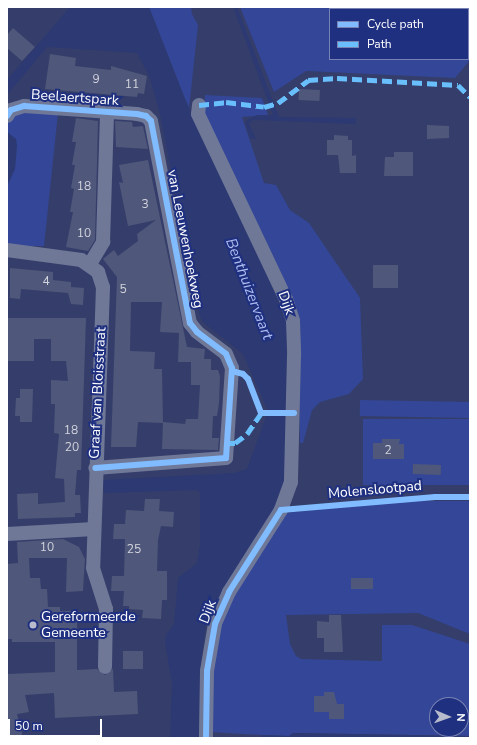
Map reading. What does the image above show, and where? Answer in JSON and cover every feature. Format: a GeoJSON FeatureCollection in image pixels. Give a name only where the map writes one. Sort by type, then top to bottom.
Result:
{"type":"FeatureCollection","features":[{"type":"Feature","properties":{"kind":"street","name":"Dijk"},"geometry":{"type":"LineString","coordinates":[[199,105],[198,114],[286,299],[293,321],[294,356],[291,482],[282,510],[229,592],[214,624],[207,671],[206,738]]}},
{"type":"Feature","properties":{"kind":"street","name":"Beelaertspark"},"geometry":{"type":"LineString","coordinates":[[7,116],[11,110],[24,106],[146,116]]}},
{"type":"Feature","properties":{"kind":"street","name":"Beelaertspark"},"geometry":{"type":"LineString","coordinates":[[90,264],[102,242],[107,113]]}},
{"type":"Feature","properties":{"kind":"street","name":"van Leeuwenhoekweg"},"geometry":{"type":"LineString","coordinates":[[95,468],[226,458],[228,453],[232,368],[226,354],[197,332],[190,323],[151,121],[146,116]]}},
{"type":"Feature","properties":{"kind":"street"},"geometry":{"type":"LineString","coordinates":[[7,250],[81,260],[90,264]]}},
{"type":"Feature","properties":{"kind":"street","name":"Graaf van Bloisstraat"},"geometry":{"type":"LineString","coordinates":[[90,264],[98,272],[103,287],[95,468],[94,568],[106,610],[104,667]]}},
{"type":"Feature","properties":{"kind":"street"},"geometry":{"type":"LineString","coordinates":[[7,534],[94,529]]}},
{"type":"Feature","properties":{"kind":"shaded area"},"geometry":{"type":"Polygon","coordinates":[[[149,7],[191,7],[192,14],[198,25],[189,109],[149,7]]]}},
{"type":"Feature","properties":{"kind":"shaded area"},"geometry":{"type":"Polygon","coordinates":[[[240,7],[470,7],[470,60],[455,78],[306,71],[274,92],[240,7]]]}},
{"type":"Feature","properties":{"kind":"shaded area"},"geometry":{"type":"Polygon","coordinates":[[[205,95],[262,98],[268,115],[242,117],[264,183],[276,185],[290,210],[309,223],[360,298],[363,379],[349,394],[320,402],[312,410],[303,443],[300,443],[298,317],[205,119],[205,95]]]}},
{"type":"Feature","properties":{"kind":"shaded area"},"geometry":{"type":"Polygon","coordinates":[[[17,112],[58,113],[44,246],[7,246],[7,123],[17,112]]]}},
{"type":"Feature","properties":{"kind":"shaded area"},"geometry":{"type":"Polygon","coordinates":[[[360,400],[470,402],[470,418],[360,416],[360,400]]]}},
{"type":"Feature","properties":{"kind":"shaded area"},"geometry":{"type":"Polygon","coordinates":[[[363,419],[470,419],[470,485],[363,485],[363,419]]]}},
{"type":"Feature","properties":{"kind":"shaded area"},"geometry":{"type":"Polygon","coordinates":[[[400,501],[470,501],[470,634],[418,613],[286,615],[290,644],[296,656],[301,659],[382,661],[382,625],[412,625],[470,644],[470,736],[469,697],[429,697],[429,735],[293,733],[289,736],[210,732],[213,670],[221,616],[284,513],[400,501]]]}},
{"type":"Feature","properties":{"kind":"water","name":"Benthuizervaart"},"geometry":{"type":"Polygon","coordinates":[[[70,7],[149,7],[184,97],[287,316],[287,458],[283,488],[280,500],[223,593],[206,624],[200,670],[199,738],[170,738],[172,684],[165,642],[166,635],[174,624],[178,578],[197,563],[200,545],[200,493],[197,490],[104,493],[103,480],[234,473],[247,469],[268,411],[243,354],[204,323],[200,317],[160,114],[150,78],[137,53],[47,47],[7,95],[7,80],[70,7]]]}},
{"type":"Feature","properties":{"kind":"water"},"geometry":{"type":"Polygon","coordinates":[[[233,7],[237,7],[279,117],[356,118],[356,124],[253,120],[249,124],[256,139],[250,139],[245,123],[248,119],[257,115],[273,115],[233,7]]]}},
{"type":"Feature","properties":{"kind":"water"},"geometry":{"type":"Polygon","coordinates":[[[7,132],[16,139],[17,146],[15,169],[7,186],[7,132]]]}},
{"type":"Feature","properties":{"kind":"water"},"geometry":{"type":"Polygon","coordinates":[[[293,733],[429,735],[429,737],[470,736],[470,738],[261,738],[261,735],[289,736],[293,733]]]}},
{"type":"Feature","properties":{"kind":"building"},"geometry":{"type":"Polygon","coordinates":[[[13,28],[35,47],[22,61],[7,48],[7,35],[13,28]]]}},
{"type":"Feature","properties":{"kind":"building"},"geometry":{"type":"Polygon","coordinates":[[[50,54],[76,58],[75,66],[111,70],[111,66],[147,76],[144,94],[138,93],[137,97],[45,89],[50,54]]]}},
{"type":"Feature","properties":{"kind":"building"},"geometry":{"type":"Polygon","coordinates":[[[299,89],[320,90],[319,101],[298,100],[299,89]]]}},
{"type":"Feature","properties":{"kind":"building"},"geometry":{"type":"Polygon","coordinates":[[[76,118],[98,121],[95,240],[88,251],[66,247],[73,212],[70,212],[74,189],[71,188],[75,165],[72,165],[76,142],[72,142],[76,118]]]}},
{"type":"Feature","properties":{"kind":"building"},"geometry":{"type":"Polygon","coordinates":[[[115,121],[132,122],[133,127],[143,126],[148,149],[116,147],[115,121]]]}},
{"type":"Feature","properties":{"kind":"building"},"geometry":{"type":"Polygon","coordinates":[[[427,125],[449,126],[449,138],[427,139],[427,125]]]}},
{"type":"Feature","properties":{"kind":"building"},"geometry":{"type":"Polygon","coordinates":[[[334,135],[348,136],[348,140],[352,140],[352,156],[356,155],[356,173],[340,173],[338,155],[327,155],[327,140],[334,140],[334,135]]]}},
{"type":"Feature","properties":{"kind":"building"},"geometry":{"type":"Polygon","coordinates":[[[394,152],[413,152],[413,176],[384,176],[385,157],[394,157],[394,152]]]}},
{"type":"Feature","properties":{"kind":"building"},"geometry":{"type":"Polygon","coordinates":[[[148,160],[187,347],[205,349],[204,359],[211,359],[211,370],[218,370],[220,376],[219,403],[217,416],[213,416],[212,438],[219,438],[218,450],[162,449],[163,423],[138,422],[136,447],[111,447],[117,277],[103,259],[114,250],[118,256],[138,241],[137,234],[156,220],[128,226],[119,182],[123,183],[119,165],[148,160]],[[131,302],[130,351],[155,352],[154,369],[162,369],[163,422],[185,424],[186,419],[198,419],[200,385],[191,385],[191,362],[178,362],[179,333],[160,332],[162,302],[131,302]]]}},
{"type":"Feature","properties":{"kind":"building"},"geometry":{"type":"Polygon","coordinates":[[[373,265],[398,265],[398,288],[373,288],[373,265]]]}},
{"type":"Feature","properties":{"kind":"building"},"geometry":{"type":"Polygon","coordinates":[[[10,268],[53,272],[53,280],[71,282],[71,287],[84,288],[83,305],[71,304],[68,293],[21,289],[20,299],[10,298],[10,268]]]}},
{"type":"Feature","properties":{"kind":"building"},"geometry":{"type":"Polygon","coordinates":[[[7,318],[86,318],[81,470],[77,470],[75,495],[80,495],[81,513],[75,513],[75,517],[18,519],[17,494],[38,493],[38,504],[65,502],[64,479],[55,478],[59,434],[54,433],[55,404],[51,404],[51,380],[68,381],[66,361],[51,361],[51,339],[34,339],[34,361],[7,361],[7,318]]]}},
{"type":"Feature","properties":{"kind":"building"},"geometry":{"type":"Polygon","coordinates":[[[20,389],[33,389],[32,422],[20,422],[20,416],[15,416],[16,398],[20,398],[20,389]]]}},
{"type":"Feature","properties":{"kind":"building"},"geometry":{"type":"Polygon","coordinates":[[[382,439],[400,439],[399,444],[404,444],[404,459],[373,459],[373,443],[382,443],[382,439]]]}},
{"type":"Feature","properties":{"kind":"building"},"geometry":{"type":"Polygon","coordinates":[[[413,464],[441,465],[441,475],[413,474],[413,464]]]}},
{"type":"Feature","properties":{"kind":"building"},"geometry":{"type":"Polygon","coordinates":[[[145,499],[160,499],[159,511],[174,512],[173,527],[161,526],[158,540],[157,571],[167,571],[167,600],[162,600],[161,619],[142,618],[143,610],[129,609],[129,606],[123,606],[124,591],[111,591],[112,576],[124,576],[125,539],[113,539],[114,524],[125,524],[126,510],[144,511],[145,499]]]}},
{"type":"Feature","properties":{"kind":"building"},"geometry":{"type":"Polygon","coordinates":[[[63,539],[79,547],[85,559],[83,591],[66,592],[67,558],[29,558],[30,578],[40,578],[41,589],[47,589],[48,607],[60,607],[60,611],[77,611],[77,670],[97,669],[105,675],[113,669],[114,692],[137,691],[138,714],[55,718],[54,693],[25,695],[29,712],[17,714],[23,738],[7,738],[8,674],[55,672],[55,642],[12,642],[12,639],[7,639],[7,564],[18,563],[17,542],[63,539]]]}},
{"type":"Feature","properties":{"kind":"building"},"geometry":{"type":"Polygon","coordinates":[[[351,578],[373,578],[373,589],[351,589],[351,578]]]}},
{"type":"Feature","properties":{"kind":"building"},"geometry":{"type":"Polygon","coordinates":[[[329,615],[341,615],[343,652],[324,652],[324,638],[317,638],[317,621],[329,622],[329,615]]]}},
{"type":"Feature","properties":{"kind":"building"},"geometry":{"type":"Polygon","coordinates":[[[123,651],[143,651],[143,669],[123,669],[123,651]]]}},
{"type":"Feature","properties":{"kind":"building"},"geometry":{"type":"Polygon","coordinates":[[[324,692],[334,692],[337,704],[344,704],[344,719],[329,719],[329,712],[314,712],[314,696],[324,696],[324,692]]]}},
{"type":"Feature","properties":{"kind":"marked path"},"geometry":{"type":"LineString","coordinates":[[199,105],[226,102],[264,107],[278,103],[308,80],[337,78],[458,85],[470,97]]}},
{"type":"Feature","properties":{"kind":"marked path"},"geometry":{"type":"LineString","coordinates":[[228,443],[235,443],[247,434],[261,413]]}},
{"type":"Feature","properties":{"kind":"cycle path"},"geometry":{"type":"LineString","coordinates":[[7,116],[11,110],[24,106],[137,114],[146,116],[151,121],[190,323],[197,332],[226,354],[232,368],[226,458],[95,468]]}},
{"type":"Feature","properties":{"kind":"cycle path"},"geometry":{"type":"LineString","coordinates":[[232,371],[243,374],[248,379],[261,413],[294,413]]}},
{"type":"Feature","properties":{"kind":"cycle path","name":"Molenslootpad"},"geometry":{"type":"LineString","coordinates":[[206,738],[207,671],[215,624],[229,592],[281,510],[435,497],[470,497]]}},
{"type":"Feature","properties":{"kind":"place","name":"Gereformeerde Gemeente"},"geometry":{"type":"Point","coordinates":[33,625]}}]}
